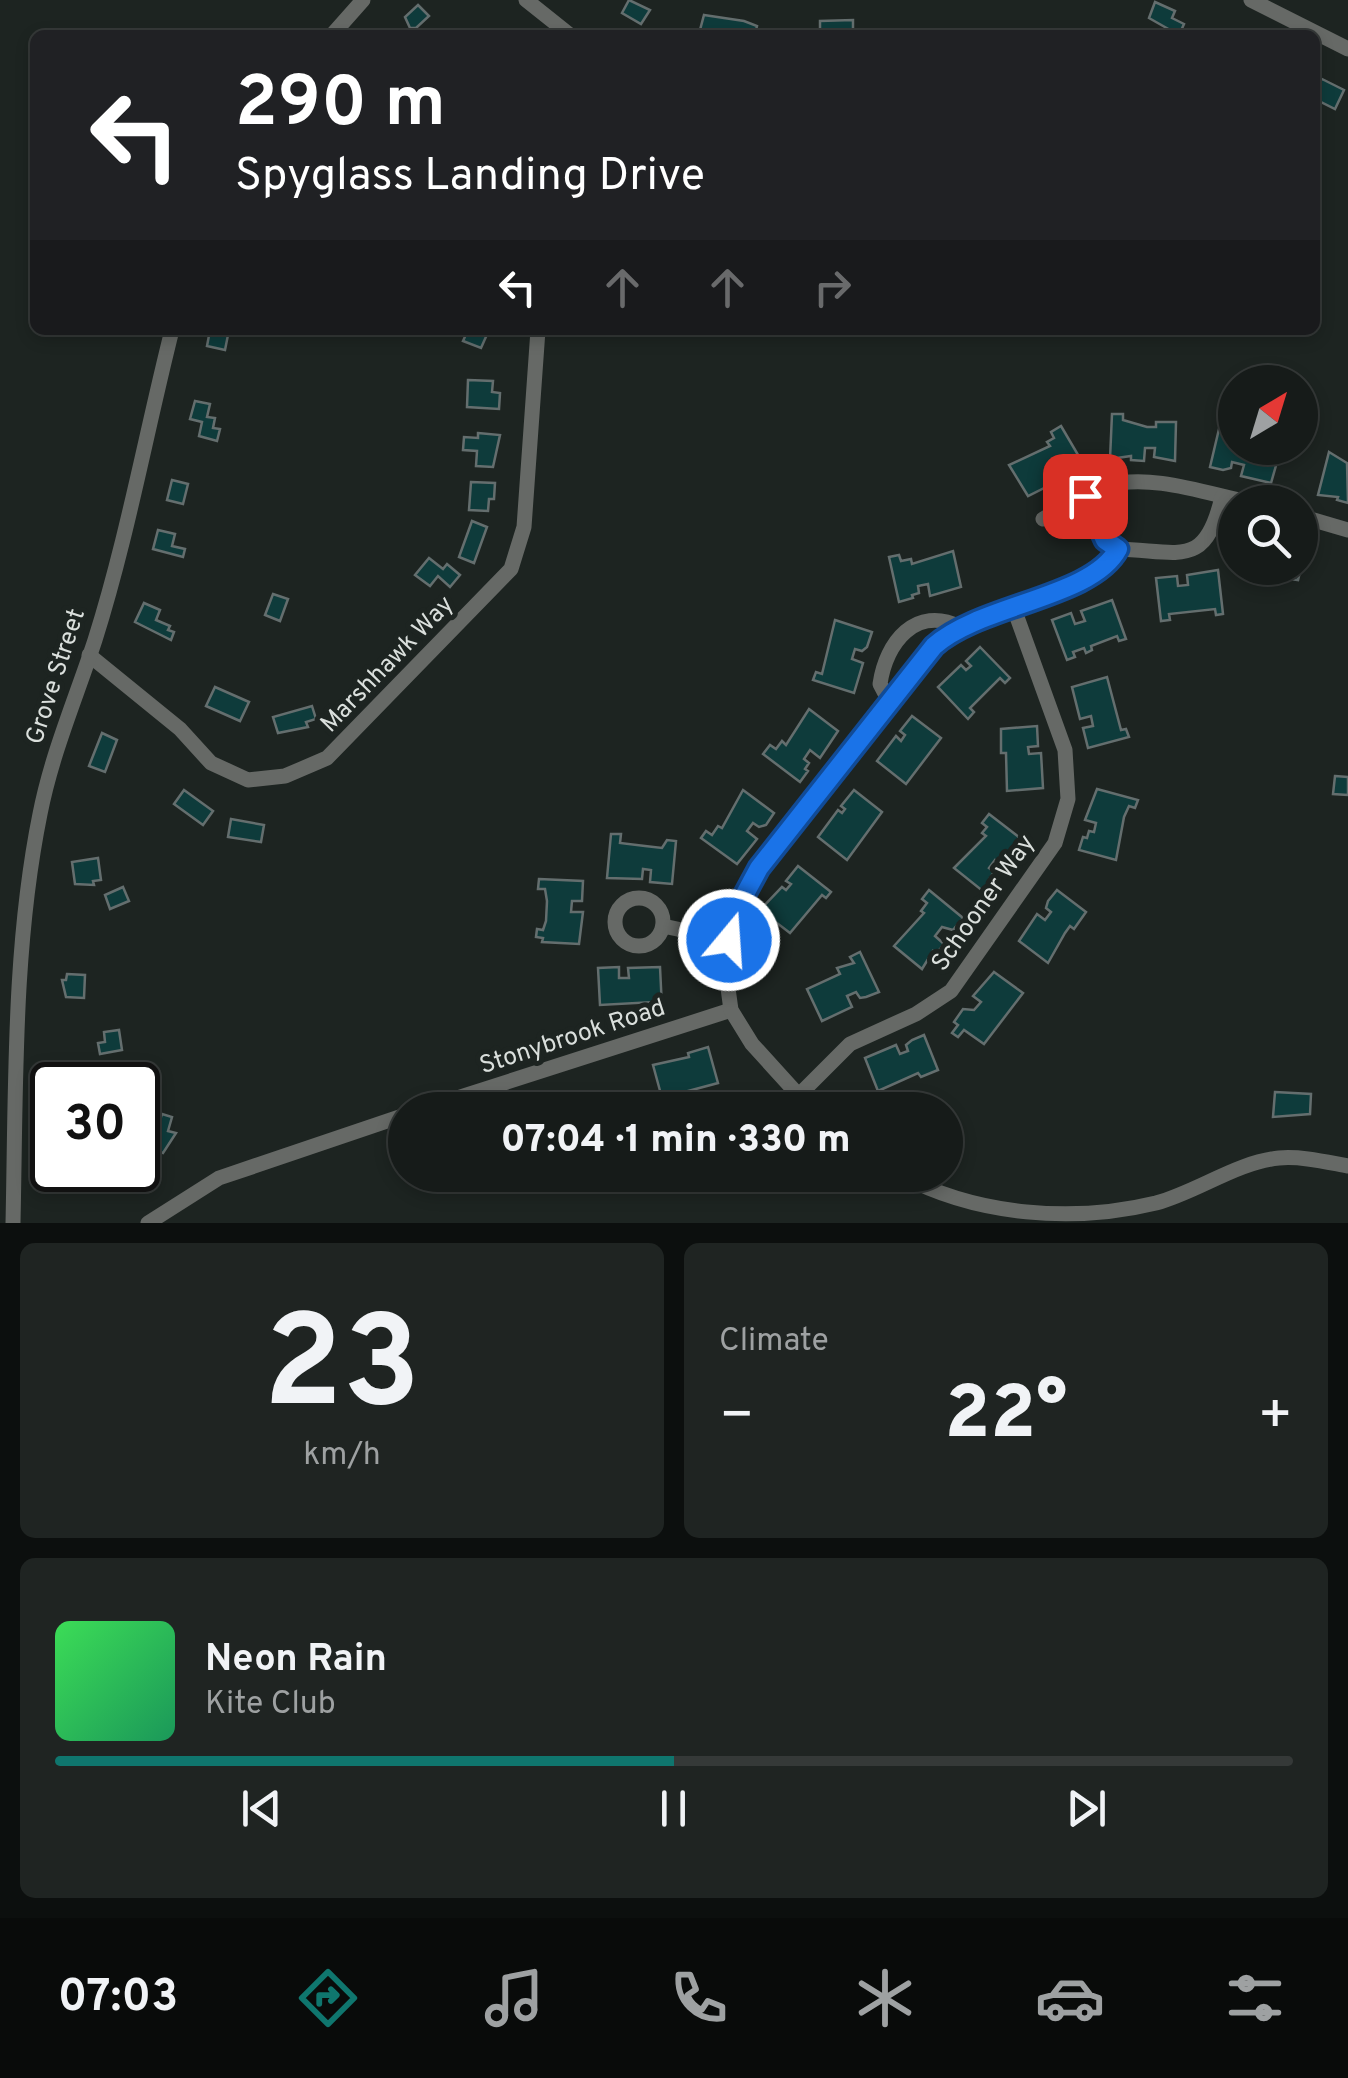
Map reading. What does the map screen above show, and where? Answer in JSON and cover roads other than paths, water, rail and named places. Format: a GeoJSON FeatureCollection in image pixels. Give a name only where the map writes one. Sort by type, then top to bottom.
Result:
{"type":"FeatureCollection","features":[{"type":"Feature","properties":{"kind":"street"},"geometry":{"type":"LineString","coordinates":[[336,30],[363,0]]}},
{"type":"Feature","properties":{"kind":"street"},"geometry":{"type":"LineString","coordinates":[[526,0],[564,30]]}},
{"type":"Feature","properties":{"kind":"street"},"geometry":{"type":"LineString","coordinates":[[1250,0],[1291,29]]}},
{"type":"Feature","properties":{"kind":"street"},"geometry":{"type":"LineString","coordinates":[[1320,39],[1348,48]]}},
{"type":"Feature","properties":{"kind":"street","name":"Grove Street"},"geometry":{"type":"LineString","coordinates":[[12,1223],[16,1051],[32,861],[47,779],[89,655],[171,335]]}},
{"type":"Feature","properties":{"kind":"street","name":"Marshhawk Way"},"geometry":{"type":"LineString","coordinates":[[89,655],[180,729],[210,763],[248,780],[285,776],[327,758],[511,569],[524,527],[538,335]]}},
{"type":"Feature","properties":{"kind":"street"},"geometry":{"type":"LineString","coordinates":[[1044,519],[1104,487],[1139,482],[1218,496]]}},
{"type":"Feature","properties":{"kind":"street"},"geometry":{"type":"LineString","coordinates":[[1085,496],[1105,540],[1118,549],[1189,552],[1214,532],[1218,514]]}},
{"type":"Feature","properties":{"kind":"street"},"geometry":{"type":"LineString","coordinates":[[1318,521],[1348,530]]}},
{"type":"Feature","properties":{"kind":"street"},"geometry":{"type":"LineString","coordinates":[[794,1092],[752,1044],[730,1010],[729,940],[739,905],[759,868],[917,664],[960,626],[1089,578],[1102,570],[1118,549]]}},
{"type":"Feature","properties":{"kind":"street","name":"Schooner Way"},"geometry":{"type":"LineString","coordinates":[[802,1092],[850,1044],[916,1014],[951,991],[1055,843],[1068,799],[1066,750],[1013,606]]}},
{"type":"Feature","properties":{"kind":"street"},"geometry":{"type":"LineString","coordinates":[[889,700],[880,684],[882,668],[896,642],[928,618],[942,618],[960,626]]}},
{"type":"Feature","properties":{"kind":"street"},"geometry":{"type":"LineString","coordinates":[[663,926],[729,940]]}},
{"type":"Feature","properties":{"kind":"street","name":"Stonybrook Road"},"geometry":{"type":"LineString","coordinates":[[476,1092],[730,1010]]}},
{"type":"Feature","properties":{"kind":"street"},"geometry":{"type":"LineString","coordinates":[[148,1223],[219,1178],[388,1121]]}},
{"type":"Feature","properties":{"kind":"street"},"geometry":{"type":"LineString","coordinates":[[943,1192],[968,1202],[1036,1213],[1101,1214],[1158,1203],[1279,1158],[1348,1166]]}}]}
